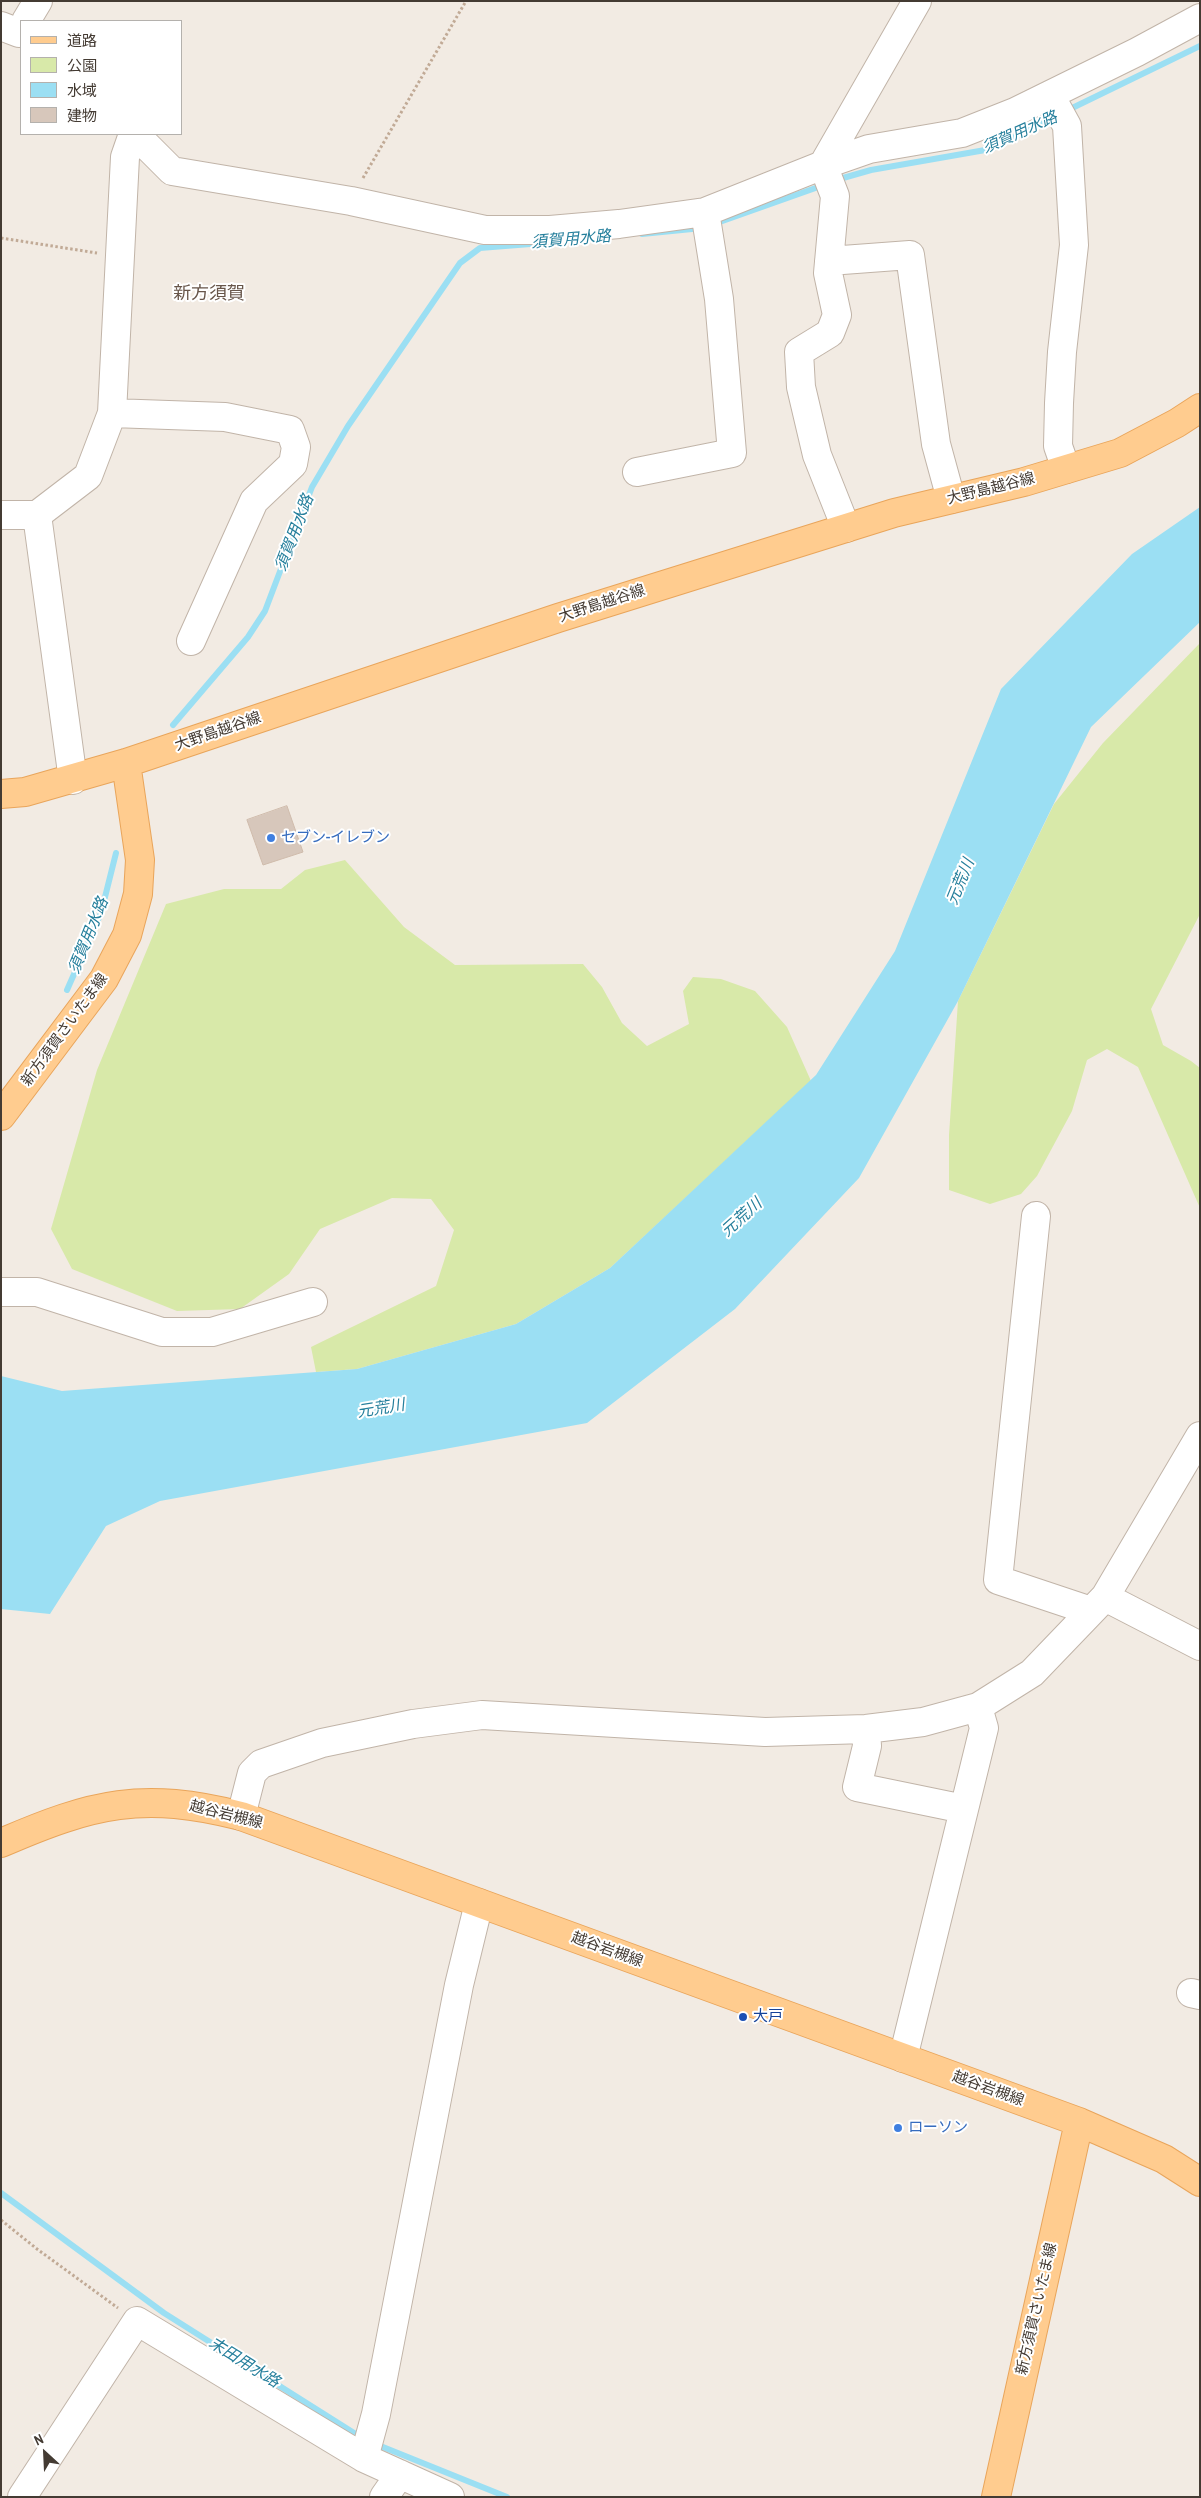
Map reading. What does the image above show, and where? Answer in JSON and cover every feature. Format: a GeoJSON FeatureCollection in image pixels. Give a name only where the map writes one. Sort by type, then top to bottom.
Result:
{"type":"FeatureCollection","features":[{"type":"Feature","properties":{"kind":"main road","name":"大野島越谷線"},"geometry":{"type":"LineString","coordinates":[[1,794],[25,792],[126,764],[548,621],[846,528],[1120,453],[1177,424],[1200,408]]}},
{"type":"Feature","properties":{"kind":"main road","name":"新方須賀さいたま線"},"geometry":{"type":"LineString","coordinates":[[1,1116],[104,979],[128,935],[138,894],[140,860],[126,764]]}},
{"type":"Feature","properties":{"kind":"main road","name":"越谷岩槻線"},"geometry":{"type":"LineString","coordinates":[[1,1843],[49,1822],[91,1808],[130,1802],[166,1802],[204,1806],[241,1816],[1079,2122],[1164,2159],[1200,2182]]}},
{"type":"Feature","properties":{"kind":"main road","name":"新方須賀さいたま線"},"geometry":{"type":"LineString","coordinates":[[996,2497],[1079,2122]]}},
{"type":"Feature","properties":{"kind":"street"},"geometry":{"type":"LineString","coordinates":[[24,20],[38,1]]}},
{"type":"Feature","properties":{"kind":"street"},"geometry":{"type":"LineString","coordinates":[[846,528],[817,455],[802,387],[799,352],[830,334],[837,315],[828,273],[828,179],[917,1]]}},
{"type":"Feature","properties":{"kind":"street"},"geometry":{"type":"LineString","coordinates":[[135,135],[172,171],[351,201],[485,230],[550,230],[619,224],[707,223],[828,179],[869,149],[962,133],[1015,112],[1137,52],[1200,18]]}},
{"type":"Feature","properties":{"kind":"street"},"geometry":{"type":"LineString","coordinates":[[1050,95],[1066,126],[1074,245],[1062,352],[1059,403],[1058,446],[1066,469]]}},
{"type":"Feature","properties":{"kind":"street"},"geometry":{"type":"LineString","coordinates":[[1,515],[37,515],[88,476],[112,413],[125,157],[134,135]]}},
{"type":"Feature","properties":{"kind":"street"},"geometry":{"type":"LineString","coordinates":[[637,472],[732,453],[719,299],[707,223]]}},
{"type":"Feature","properties":{"kind":"street"},"geometry":{"type":"LineString","coordinates":[[829,261],[910,255],[936,444],[951,499]]}},
{"type":"Feature","properties":{"kind":"street"},"geometry":{"type":"LineString","coordinates":[[112,413],[225,416],[290,430],[296,447],[293,464],[254,501],[191,641]]}},
{"type":"Feature","properties":{"kind":"street"},"geometry":{"type":"LineString","coordinates":[[37,515],[73,780]]}},
{"type":"Feature","properties":{"kind":"street"},"geometry":{"type":"LineString","coordinates":[[1036,1216],[998,1580],[1098,1604],[1200,1646]]}},
{"type":"Feature","properties":{"kind":"street"},"geometry":{"type":"LineString","coordinates":[[1,1292],[37,1292],[162,1332],[212,1332],[313,1302]]}},
{"type":"Feature","properties":{"kind":"street"},"geometry":{"type":"LineString","coordinates":[[241,1816],[252,1773],[261,1764],[322,1743],[413,1724],[482,1715],[764,1732],[866,1729],[923,1722],[978,1707],[1032,1673],[1098,1604],[1200,1436]]}},
{"type":"Feature","properties":{"kind":"street"},"geometry":{"type":"LineString","coordinates":[[903,2058],[984,1728],[978,1707]]}},
{"type":"Feature","properties":{"kind":"street"},"geometry":{"type":"LineString","coordinates":[[866,1729],[867,1746],[857,1787],[964,1809]]}},
{"type":"Feature","properties":{"kind":"street"},"geometry":{"type":"LineString","coordinates":[[364,2458],[376,2414],[459,1985],[479,1903]]}},
{"type":"Feature","properties":{"kind":"street"},"geometry":{"type":"LineString","coordinates":[[22,2497],[137,2321],[364,2458],[450,2497]]}},
{"type":"Feature","properties":{"kind":"street"},"geometry":{"type":"LineString","coordinates":[[384,2497],[400,2474]]}},
{"type":"Feature","properties":{"kind":"path"},"geometry":{"type":"LineString","coordinates":[[351,201],[466,1]]}},
{"type":"Feature","properties":{"kind":"path"},"geometry":{"type":"LineString","coordinates":[[1,238],[120,256]]}},
{"type":"Feature","properties":{"kind":"path"},"geometry":{"type":"LineString","coordinates":[[1,2220],[37,2249],[137,2321]]}},
{"type":"Feature","properties":{"kind":"green space"},"geometry":{"type":"Polygon","coordinates":[[[1200,643],[1200,914],[1151,1009],[1163,1045],[1200,1068],[1200,1208],[1138,1067],[1107,1049],[1087,1060],[1072,1111],[1037,1176],[1021,1194],[990,1204],[949,1190],[949,1135],[958,1001],[1054,804],[1103,743],[1200,643]]]}},
{"type":"Feature","properties":{"kind":"green space"},"geometry":{"type":"Polygon","coordinates":[[[345,860],[404,927],[455,965],[583,964],[602,987],[622,1023],[647,1046],[689,1024],[683,991],[693,977],[721,979],[755,991],[787,1027],[811,1081],[610,1268],[516,1324],[357,1369],[316,1372],[311,1347],[436,1286],[454,1230],[431,1199],[392,1198],[320,1229],[289,1274],[240,1309],[177,1311],[72,1269],[51,1229],[97,1070],[166,904],[224,889],[281,889],[305,870],[345,860]]]}},
{"type":"Feature","properties":{"kind":"water","name":"元荒川"},"geometry":{"type":"Polygon","coordinates":[[[1200,507],[1200,622],[1091,727],[958,1001],[859,1178],[735,1309],[587,1423],[160,1501],[106,1526],[50,1614],[1,1609],[1,1376],[62,1391],[357,1369],[516,1324],[610,1268],[816,1075],[895,951],[1001,689],[1132,554],[1200,507]]]}},
{"type":"Feature","properties":{"kind":"building"},"geometry":{"type":"Polygon","coordinates":[[[287,806],[303,852],[263,865],[247,820],[287,806]]]}},
{"type":"Feature","properties":{"kind":"waterway","name":"須賀用水路"},"geometry":{"type":"LineString","coordinates":[[1066,111],[1200,46]]}},
{"type":"Feature","properties":{"kind":"waterway","name":"須賀用水路"},"geometry":{"type":"LineString","coordinates":[[836,180],[871,170],[991,149],[1055,117]]}},
{"type":"Feature","properties":{"kind":"waterway","name":"須賀用水路"},"geometry":{"type":"LineString","coordinates":[[714,224],[824,185]]}},
{"type":"Feature","properties":{"kind":"waterway","name":"須賀用水路"},"geometry":{"type":"LineString","coordinates":[[642,234],[702,228]]}},
{"type":"Feature","properties":{"kind":"waterway","name":"須賀用水路"},"geometry":{"type":"LineString","coordinates":[[173,725],[248,637],[265,611],[312,487],[348,426],[460,263],[480,248],[543,243]]}},
{"type":"Feature","properties":{"kind":"waterway","name":"須賀用水路"},"geometry":{"type":"LineString","coordinates":[[67,990],[101,913],[116,853]]}},
{"type":"Feature","properties":{"kind":"waterway","name":"末田用水路"},"geometry":{"type":"LineString","coordinates":[[1,2193],[164,2313],[362,2438]]}},
{"type":"Feature","properties":{"kind":"waterway","name":"末田用水路"},"geometry":{"type":"LineString","coordinates":[[373,2443],[507,2497]]}},
{"type":"Feature","properties":{"kind":"place","name":"セブン-イレブン"},"geometry":{"type":"Point","coordinates":[271,838]}},
{"type":"Feature","properties":{"kind":"place","name":"大戸"},"geometry":{"type":"Point","coordinates":[743,2017]}},
{"type":"Feature","properties":{"kind":"place","name":"ローソン"},"geometry":{"type":"Point","coordinates":[898,2128]}},
{"type":"Feature","properties":{"kind":"district","name":"新方須賀"},"geometry":{"type":"Point","coordinates":[209,294]}}]}
